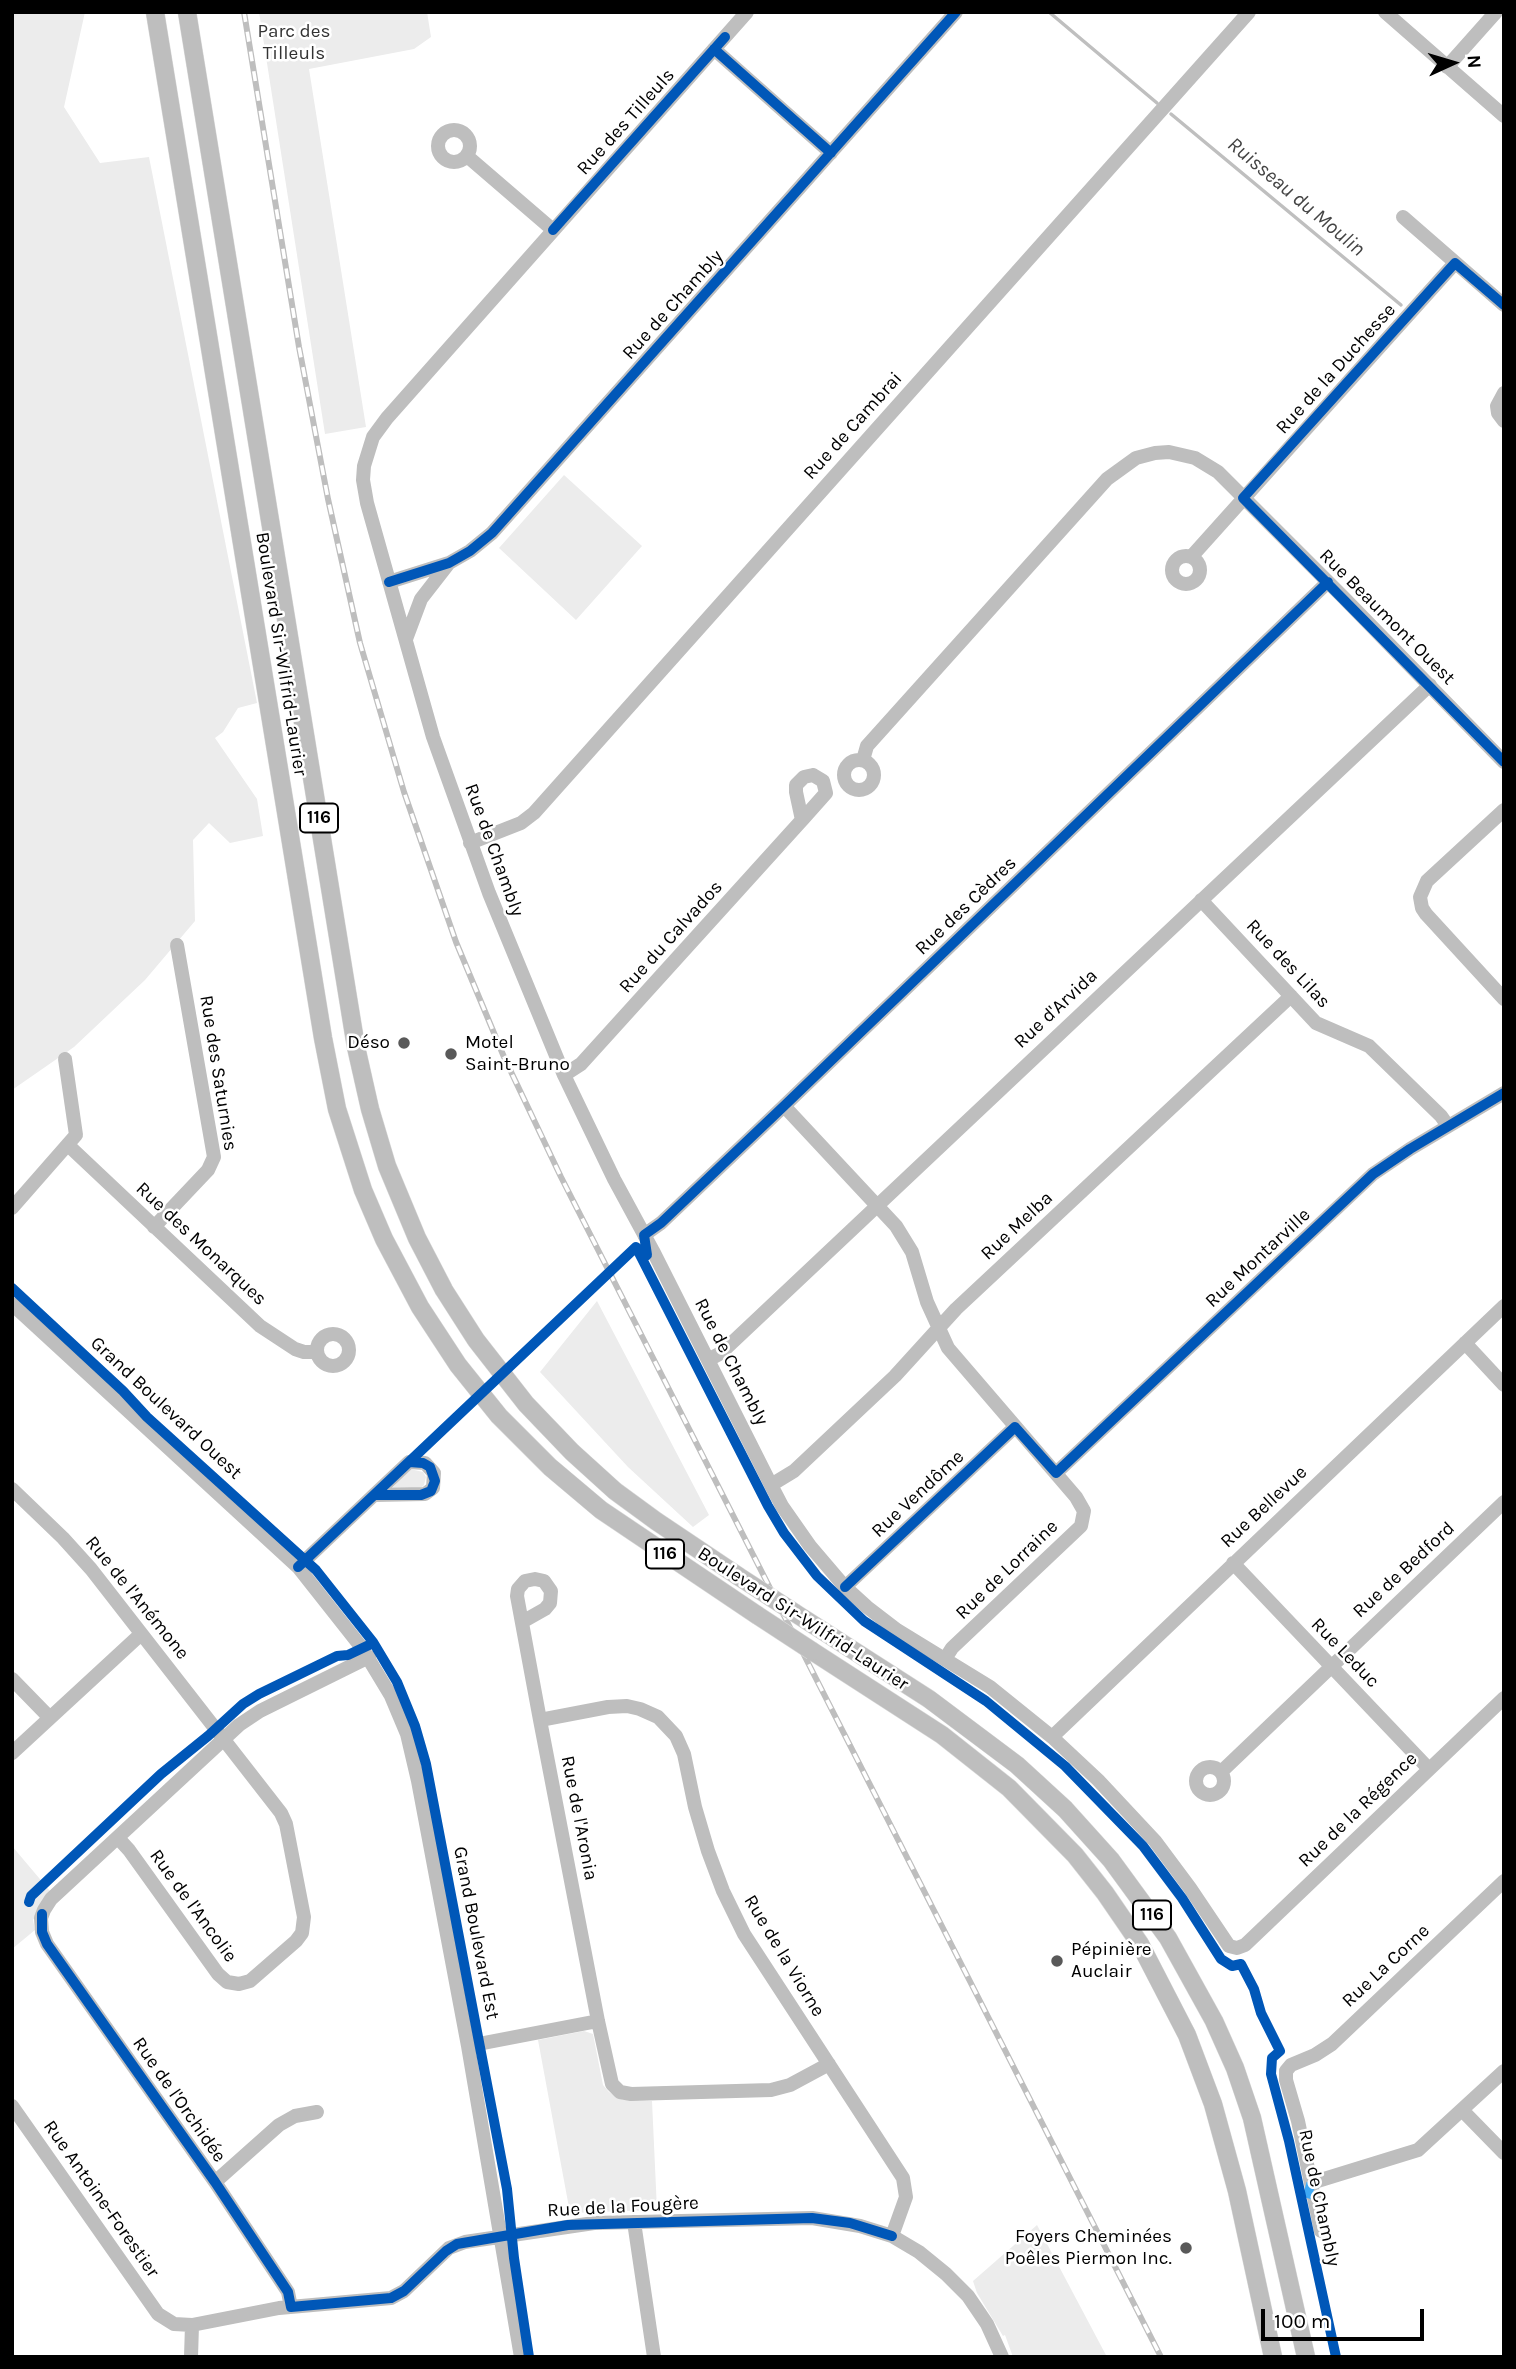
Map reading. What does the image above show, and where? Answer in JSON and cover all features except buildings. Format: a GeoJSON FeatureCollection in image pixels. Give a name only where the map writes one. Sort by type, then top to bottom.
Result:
{"type":"FeatureCollection","features":[{"type":"Feature","properties":{"kind":"main road","name":"Boulevard Sir-Wilfrid-Laurier"},"geometry":{"type":"LineString","coordinates":[[155,12],[321,1028],[337,1109],[363,1190],[391,1254],[420,1307],[454,1359],[499,1416],[594,1505],[643,1540],[942,1735],[1009,1788],[1075,1855],[1140,1944],[1183,2025],[1213,2104],[1240,2204],[1273,2357]]}},
{"type":"Feature","properties":{"kind":"main road","name":"Boulevard Sir-Wilfrid-Laurier"},"geometry":{"type":"LineString","coordinates":[[187,12],[355,1039],[370,1109],[387,1166],[416,1238],[444,1290],[476,1340],[526,1404],[572,1452],[656,1521],[929,1699],[1017,1765],[1065,1809],[1111,1860],[1168,1938],[1214,2021],[1235,2068],[1252,2118],[1306,2357]]}},
{"type":"Feature","properties":{"kind":"street","name":"Rue des Tilleuls"},"geometry":{"type":"LineString","coordinates":[[389,582],[364,488],[366,458],[373,437],[747,12]]}},
{"type":"Feature","properties":{"kind":"street","name":"Rue de Chambly"},"geometry":{"type":"LineString","coordinates":[[956,12],[492,533],[477,547],[449,563],[389,582],[433,737],[470,843],[564,1075],[771,1485],[797,1528],[845,1587],[888,1623],[990,1687],[1052,1737],[1098,1780],[1142,1826],[1190,1888],[1224,1942],[1237,1948]]}},
{"type":"Feature","properties":{"kind":"street","name":"Rue de Cambrai"},"geometry":{"type":"LineString","coordinates":[[470,843],[522,823],[534,813],[1249,12]]}},
{"type":"Feature","properties":{"kind":"street"},"geometry":{"type":"LineString","coordinates":[[1385,12],[1504,116]]}},
{"type":"Feature","properties":{"kind":"street"},"geometry":{"type":"LineString","coordinates":[[1447,67],[1496,12]]}},
{"type":"Feature","properties":{"kind":"street"},"geometry":{"type":"LineString","coordinates":[[715,49],[831,153]]}},
{"type":"Feature","properties":{"kind":"street"},"geometry":{"type":"LineString","coordinates":[[467,156],[554,230]]}},
{"type":"Feature","properties":{"kind":"street"},"geometry":{"type":"LineString","coordinates":[[1403,217],[1504,305]]}},
{"type":"Feature","properties":{"kind":"street","name":"Rue de la Duchesse"},"geometry":{"type":"LineString","coordinates":[[1192,556],[1455,263]]}},
{"type":"Feature","properties":{"kind":"street"},"geometry":{"type":"LineString","coordinates":[[1504,393],[1497,406],[1504,421]]}},
{"type":"Feature","properties":{"kind":"street","name":"Rue Beaumont Ouest"},"geometry":{"type":"LineString","coordinates":[[863,760],[867,746],[1107,479],[1136,458],[1169,452],[1188,455],[1214,469],[1504,762]]}},
{"type":"Feature","properties":{"kind":"street","name":"Rue de Chambly"},"geometry":{"type":"LineString","coordinates":[[406,640],[421,599],[449,563]]}},
{"type":"Feature","properties":{"kind":"street","name":"Rue des Cèdres"},"geometry":{"type":"LineString","coordinates":[[644,1235],[661,1223],[1328,582]]}},
{"type":"Feature","properties":{"kind":"street","name":"Rue d'Arvida"},"geometry":{"type":"LineString","coordinates":[[708,1360],[721,1353],[1430,685]]}},
{"type":"Feature","properties":{"kind":"street"},"geometry":{"type":"LineString","coordinates":[[1504,810],[1425,883],[1420,901],[1426,914],[1504,999]]}},
{"type":"Feature","properties":{"kind":"street","name":"Rue du Calvados"},"geometry":{"type":"LineString","coordinates":[[564,1075],[581,1064],[802,820]]}},
{"type":"Feature","properties":{"kind":"street","name":"Rue des Lilas"},"geometry":{"type":"LineString","coordinates":[[1201,900],[1320,1026],[1370,1046],[1448,1126]]}},
{"type":"Feature","properties":{"kind":"street","name":"Rue des Saturnies"},"geometry":{"type":"LineString","coordinates":[[154,1227],[208,1170],[214,1157],[177,945]]}},
{"type":"Feature","properties":{"kind":"street","name":"Rue Melba"},"geometry":{"type":"LineString","coordinates":[[771,1485],[794,1471],[895,1376],[956,1309],[1291,996]]}},
{"type":"Feature","properties":{"kind":"street"},"geometry":{"type":"LineString","coordinates":[[12,1208],[75,1138],[77,1130],[65,1059]]}},
{"type":"Feature","properties":{"kind":"street","name":"Rue Montarville"},"geometry":{"type":"LineString","coordinates":[[1056,1473],[1373,1174],[1504,1093]]}},
{"type":"Feature","properties":{"kind":"street","name":"Rue de Lorraine"},"geometry":{"type":"LineString","coordinates":[[784,1105],[896,1226],[912,1252],[924,1293],[948,1348],[1082,1505],[1082,1524],[952,1648],[945,1659]]}},
{"type":"Feature","properties":{"kind":"street","name":"Rue des Monarques"},"geometry":{"type":"LineString","coordinates":[[69,1146],[268,1332],[304,1352],[316,1352]]}},
{"type":"Feature","properties":{"kind":"street","name":"Grand Boulevard Ouest"},"geometry":{"type":"LineString","coordinates":[[12,1304],[298,1567]]}},
{"type":"Feature","properties":{"kind":"street","name":"Rue Bellevue"},"geometry":{"type":"LineString","coordinates":[[1052,1737],[1504,1306]]}},
{"type":"Feature","properties":{"kind":"street"},"geometry":{"type":"LineString","coordinates":[[1465,1343],[1504,1385]]}},
{"type":"Feature","properties":{"kind":"street","name":"Rue Vendôme"},"geometry":{"type":"LineString","coordinates":[[845,1587],[1015,1426]]}},
{"type":"Feature","properties":{"kind":"street","name":"Rue de l'Anémone"},"geometry":{"type":"LineString","coordinates":[[12,1489],[71,1546],[224,1739]]}},
{"type":"Feature","properties":{"kind":"street"},"geometry":{"type":"LineString","coordinates":[[298,1567],[374,1495]]}},
{"type":"Feature","properties":{"kind":"street","name":"Rue de Bedford"},"geometry":{"type":"LineString","coordinates":[[1221,1772],[1504,1502]]}},
{"type":"Feature","properties":{"kind":"street","name":"Rue Leduc"},"geometry":{"type":"LineString","coordinates":[[1233,1563],[1429,1769]]}},
{"type":"Feature","properties":{"kind":"street","name":"Grand Boulevard Est"},"geometry":{"type":"LineString","coordinates":[[298,1567],[369,1657],[397,1707],[411,1750],[468,2046],[521,2357]]}},
{"type":"Feature","properties":{"kind":"street","name":"Rue de l'Aronia"},"geometry":{"type":"LineString","coordinates":[[522,1622],[598,2021],[611,2081],[617,2090],[627,2094],[776,2090],[829,2064]]}},
{"type":"Feature","properties":{"kind":"street"},"geometry":{"type":"LineString","coordinates":[[12,1753],[141,1634]]}},
{"type":"Feature","properties":{"kind":"street","name":"Rue de l'Orchidée"},"geometry":{"type":"LineString","coordinates":[[291,2307],[288,2292],[215,2182],[47,1944],[42,1932],[42,1914],[48,1902],[224,1739],[260,1711],[369,1657]]}},
{"type":"Feature","properties":{"kind":"street"},"geometry":{"type":"LineString","coordinates":[[12,1679],[50,1718]]}},
{"type":"Feature","properties":{"kind":"street","name":"Rue de la Régence"},"geometry":{"type":"LineString","coordinates":[[1237,1948],[1245,1945],[1504,1698]]}},
{"type":"Feature","properties":{"kind":"street","name":"Rue de la Viorne"},"geometry":{"type":"LineString","coordinates":[[540,1720],[627,1706],[652,1714],[672,1731],[684,1754],[708,1851],[732,1910],[756,1954],[905,2182],[906,2197],[892,2236]]}},
{"type":"Feature","properties":{"kind":"street","name":"Rue de l'Ancolie"},"geometry":{"type":"LineString","coordinates":[[118,1838],[130,1850],[224,1980],[239,1984],[250,1981],[296,1941],[302,1933],[304,1922],[285,1820],[224,1739]]}},
{"type":"Feature","properties":{"kind":"street","name":"Rue La Corne"},"geometry":{"type":"LineString","coordinates":[[1289,2068],[1332,2044],[1504,1881]]}},
{"type":"Feature","properties":{"kind":"street"},"geometry":{"type":"LineString","coordinates":[[468,2046],[598,2021]]}},
{"type":"Feature","properties":{"kind":"street","name":"Rue de Chambly"},"geometry":{"type":"LineString","coordinates":[[1289,2068],[1286,2077],[1321,2231]]}},
{"type":"Feature","properties":{"kind":"street"},"geometry":{"type":"LineString","coordinates":[[1311,2183],[1418,2150],[1504,2071]]}},
{"type":"Feature","properties":{"kind":"street","name":"Rue Antoine-Forestier"},"geometry":{"type":"LineString","coordinates":[[12,2106],[158,2314]]}},
{"type":"Feature","properties":{"kind":"street"},"geometry":{"type":"LineString","coordinates":[[1462,2110],[1504,2153]]}},
{"type":"Feature","properties":{"kind":"street"},"geometry":{"type":"LineString","coordinates":[[215,2182],[279,2125],[295,2116],[317,2112]]}},
{"type":"Feature","properties":{"kind":"street","name":"Rue de la Fougère"},"geometry":{"type":"LineString","coordinates":[[158,2314],[170,2323],[192,2325],[291,2307],[391,2298],[404,2291],[453,2246],[461,2242],[568,2225],[812,2218],[850,2223],[892,2236],[934,2263],[961,2288],[981,2314],[1002,2357]]}},
{"type":"Feature","properties":{"kind":"street"},"geometry":{"type":"LineString","coordinates":[[634,2222],[654,2357]]}},
{"type":"Feature","properties":{"kind":"street"},"geometry":{"type":"LineString","coordinates":[[191,2357],[192,2325]]}},
{"type":"Feature","properties":{"kind":"green space"},"geometry":{"type":"Polygon","coordinates":[[[12,12],[85,12],[64,107],[100,163],[149,157],[257,703],[238,708],[223,732],[215,738],[257,799],[263,836],[230,843],[209,823],[193,840],[195,921],[145,980],[74,1047],[12,1090],[12,12]]]}},
{"type":"Feature","properties":{"kind":"green space","name":"Parc des Tilleuls"},"geometry":{"type":"Polygon","coordinates":[[[259,12],[427,12],[431,37],[414,49],[309,69],[366,427],[325,434],[259,12]]]}},
{"type":"Feature","properties":{"kind":"green space"},"geometry":{"type":"Polygon","coordinates":[[[564,475],[642,546],[576,620],[499,548],[564,475]]]}},
{"type":"Feature","properties":{"kind":"green space"},"geometry":{"type":"Polygon","coordinates":[[[597,1301],[709,1515],[693,1527],[628,1467],[540,1372],[597,1301]]]}},
{"type":"Feature","properties":{"kind":"green space"},"geometry":{"type":"Polygon","coordinates":[[[410,1469],[423,1472],[426,1477],[424,1485],[421,1488],[391,1489],[410,1469]]]}},
{"type":"Feature","properties":{"kind":"green space"},"geometry":{"type":"Polygon","coordinates":[[[12,1846],[50,1891],[33,1920],[35,1930],[12,1949],[12,1846]]]}},
{"type":"Feature","properties":{"kind":"green space"},"geometry":{"type":"Polygon","coordinates":[[[584,2031],[593,2034],[603,2085],[609,2092],[623,2100],[652,2101],[657,2210],[570,2213],[538,2040],[584,2031]]]}},
{"type":"Feature","properties":{"kind":"green space"},"geometry":{"type":"Polygon","coordinates":[[[1037,2225],[1107,2357],[1013,2357],[1005,2335],[1003,2336],[977,2293],[973,2281],[1037,2225]]]}},
{"type":"Feature","properties":{"kind":"waterway","name":"Ruisseau du Moulin"},"geometry":{"type":"LineString","coordinates":[[1049,12],[1157,103]]}},
{"type":"Feature","properties":{"kind":"waterway","name":"Ruisseau du Moulin"},"geometry":{"type":"LineString","coordinates":[[1171,114],[1401,305]]}},
{"type":"Feature","properties":{"kind":"railway"},"geometry":{"type":"LineString","coordinates":[[244,12],[299,347],[328,499],[360,643],[404,792],[456,942],[504,1057],[561,1177],[1161,2357]]}},
{"type":"Feature","properties":{"kind":"marked path"},"geometry":{"type":"LineString","coordinates":[[1307,2198],[1311,2183]]}},
{"type":"Feature","properties":{"kind":"cycle path"},"geometry":{"type":"LineString","coordinates":[[389,582],[449,563],[470,551],[492,533],[956,12]]}},
{"type":"Feature","properties":{"kind":"cycle path"},"geometry":{"type":"LineString","coordinates":[[553,230],[725,37]]}},
{"type":"Feature","properties":{"kind":"cycle path"},"geometry":{"type":"LineString","coordinates":[[714,49],[831,153]]}},
{"type":"Feature","properties":{"kind":"cycle path"},"geometry":{"type":"LineString","coordinates":[[1504,305],[1455,263],[1243,498],[1504,762]]}},
{"type":"Feature","properties":{"kind":"cycle path"},"geometry":{"type":"LineString","coordinates":[[643,1258],[647,1255],[644,1235],[661,1223],[784,1106],[1328,582]]}},
{"type":"Feature","properties":{"kind":"cycle path"},"geometry":{"type":"LineString","coordinates":[[845,1587],[1015,1427],[1056,1473],[1373,1174],[1504,1093]]}},
{"type":"Feature","properties":{"kind":"cycle path"},"geometry":{"type":"LineString","coordinates":[[298,1567],[636,1247],[768,1506],[784,1533],[817,1576],[864,1621],[986,1701],[1065,1766],[1143,1846],[1182,1898],[1221,1959],[1232,1966],[1241,1964],[1280,2051],[1272,2058],[1271,2074],[1289,2141],[1336,2357]]}},
{"type":"Feature","properties":{"kind":"cycle path"},"geometry":{"type":"LineString","coordinates":[[12,1288],[123,1391],[147,1417],[316,1570],[373,1642],[397,1682],[415,1726],[426,1764],[507,2189],[529,2357]]}},
{"type":"Feature","properties":{"kind":"cycle path"},"geometry":{"type":"LineString","coordinates":[[374,1495],[421,1495],[431,1491],[435,1481],[430,1467],[423,1463],[409,1462]]}},
{"type":"Feature","properties":{"kind":"cycle path"},"geometry":{"type":"LineString","coordinates":[[29,1902],[31,1896],[161,1774],[243,1704],[337,1656],[348,1655],[369,1645]]}},
{"type":"Feature","properties":{"kind":"cycle path"},"geometry":{"type":"LineString","coordinates":[[42,1914],[42,1932],[47,1944],[215,2182],[288,2292],[291,2307],[391,2298],[404,2291],[457,2244],[568,2225],[812,2218],[850,2223],[892,2236]]}},
{"type":"Feature","properties":{"kind":"place","name":"Déso"},"geometry":{"type":"Point","coordinates":[404,1043]}},
{"type":"Feature","properties":{"kind":"place","name":"Motel Saint-Bruno"},"geometry":{"type":"Point","coordinates":[451,1054]}},
{"type":"Feature","properties":{"kind":"place","name":"Pépinière Auclair"},"geometry":{"type":"Point","coordinates":[1057,1961]}},
{"type":"Feature","properties":{"kind":"place","name":"Foyers Cheminées Poêles Piermon Inc."},"geometry":{"type":"Point","coordinates":[1186,2248]}}]}
